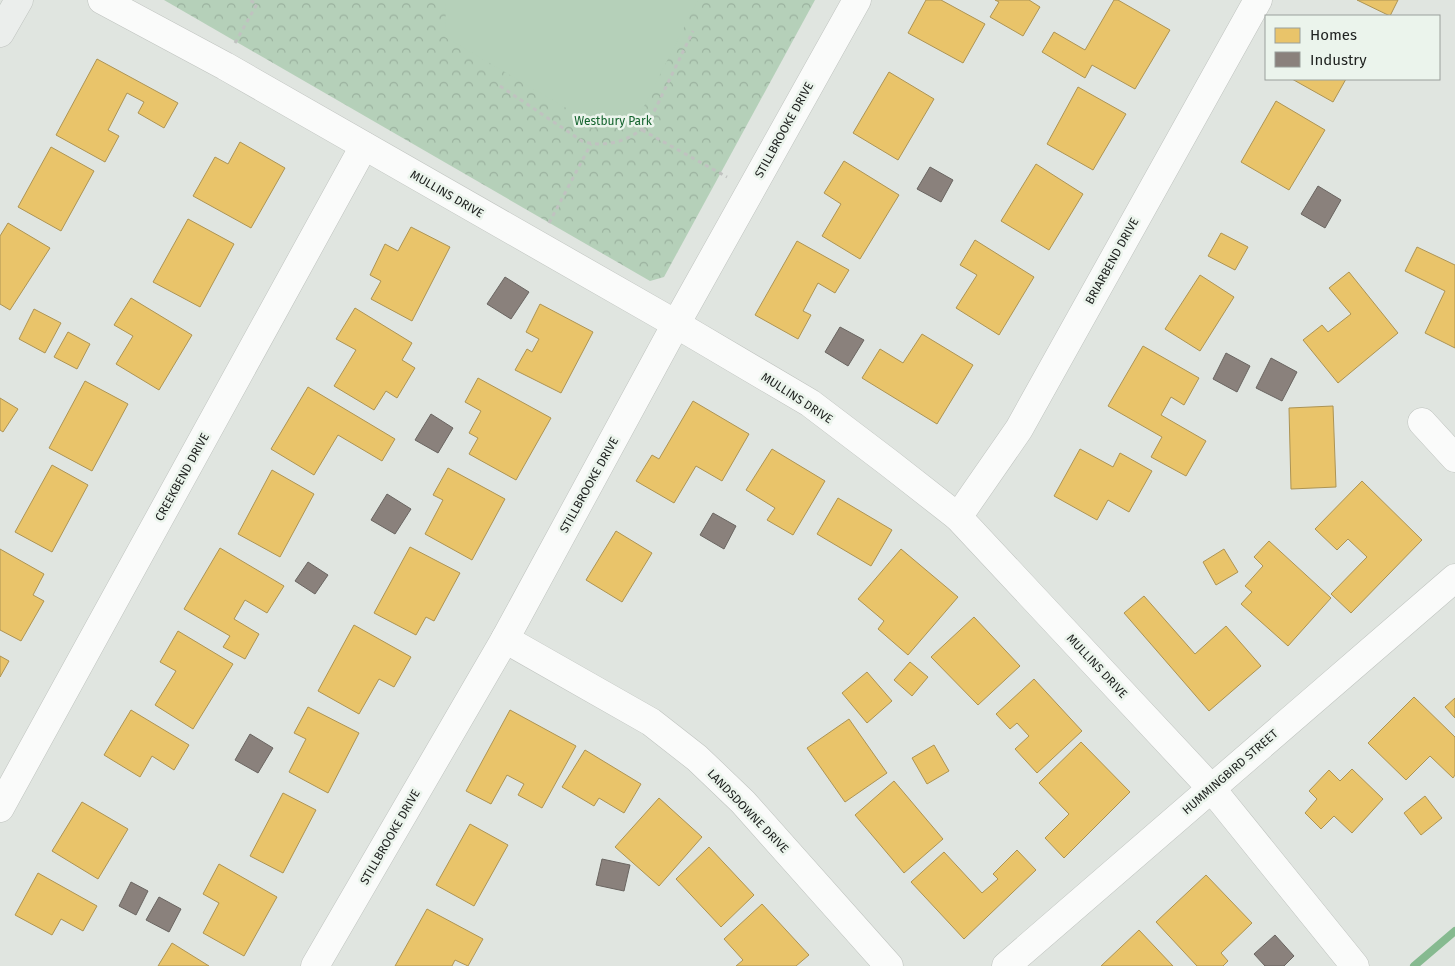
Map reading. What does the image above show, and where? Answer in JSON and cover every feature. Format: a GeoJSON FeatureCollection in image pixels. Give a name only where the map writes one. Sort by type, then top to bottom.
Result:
{"type":"FeatureCollection","features":[{"type":"Feature","properties":{"kind":"main road"},"geometry":{"type":"LineString","coordinates":[[0,33],[18,0]]}},
{"type":"Feature","properties":{"kind":"street","name":"MULLINS DRIVE"},"geometry":{"type":"LineString","coordinates":[[102,0],[225,66],[676,324],[810,403],[958,517],[1211,788],[1355,966]]}},
{"type":"Feature","properties":{"kind":"street","name":"STILLBROOKE DRIVE"},"geometry":{"type":"LineString","coordinates":[[315,966],[505,639],[676,324],[857,0]]}},
{"type":"Feature","properties":{"kind":"street","name":"BRIARBEND DRIVE"},"geometry":{"type":"LineString","coordinates":[[958,517],[1018,429],[1258,0]]}},
{"type":"Feature","properties":{"kind":"street","name":"CREEKBEND DRIVE"},"geometry":{"type":"LineString","coordinates":[[0,808],[364,146]]}},
{"type":"Feature","properties":{"kind":"street"},"geometry":{"type":"LineString","coordinates":[[1422,422],[1455,458]]}},
{"type":"Feature","properties":{"kind":"street","name":"HUMMINGBIRD STREET"},"geometry":{"type":"LineString","coordinates":[[1006,966],[1455,578]]}},
{"type":"Feature","properties":{"kind":"street","name":"LANDSDOWNE DRIVE"},"geometry":{"type":"LineString","coordinates":[[505,639],[651,722],[697,758],[743,802],[889,966]]}},
{"type":"Feature","properties":{"kind":"path"},"geometry":{"type":"LineString","coordinates":[[233,46],[257,4],[249,0]]}},
{"type":"Feature","properties":{"kind":"path"},"geometry":{"type":"LineString","coordinates":[[500,86],[582,141],[604,145],[634,135],[649,122],[693,31]]}},
{"type":"Feature","properties":{"kind":"path"},"geometry":{"type":"LineString","coordinates":[[642,130],[727,177]]}},
{"type":"Feature","properties":{"kind":"path"},"geometry":{"type":"LineString","coordinates":[[546,228],[591,144]]}},
{"type":"Feature","properties":{"kind":"green space","name":"Westbury Park"},"geometry":{"type":"Polygon","coordinates":[[[164,0],[815,0],[664,277],[650,281],[164,0]]]}},
{"type":"Feature","properties":{"kind":"green space"},"geometry":{"type":"Polygon","coordinates":[[[446,0],[698,0],[639,116],[607,132],[445,37],[446,0]]]}},
{"type":"Feature","properties":{"kind":"building: Homes"},"geometry":{"type":"Polygon","coordinates":[[[926,0],[941,0],[985,24],[963,63],[908,33],[926,0]]]}},
{"type":"Feature","properties":{"kind":"building: Homes"},"geometry":{"type":"Polygon","coordinates":[[[995,0],[1029,0],[1040,7],[1023,36],[990,17],[999,2],[995,0]]]}},
{"type":"Feature","properties":{"kind":"building: Homes"},"geometry":{"type":"Polygon","coordinates":[[[1114,0],[1118,0],[1170,30],[1135,89],[1092,65],[1085,78],[1042,52],[1054,32],[1085,50],[1114,0]]]}},
{"type":"Feature","properties":{"kind":"building: Homes"},"geometry":{"type":"Polygon","coordinates":[[[1357,0],[1398,0],[1390,15],[1357,0]]]}},
{"type":"Feature","properties":{"kind":"building: Homes"},"geometry":{"type":"Polygon","coordinates":[[[97,59],[178,103],[164,128],[138,113],[144,102],[127,93],[108,130],[119,136],[105,162],[56,135],[97,59]]]}},
{"type":"Feature","properties":{"kind":"building: Homes"},"geometry":{"type":"Polygon","coordinates":[[[889,72],[934,99],[898,160],[853,133],[889,72]]]}},
{"type":"Feature","properties":{"kind":"building: Homes"},"geometry":{"type":"Polygon","coordinates":[[[1294,80],[1345,80],[1333,102],[1294,80]]]}},
{"type":"Feature","properties":{"kind":"building: Homes"},"geometry":{"type":"Polygon","coordinates":[[[1078,87],[1126,114],[1093,170],[1047,144],[1078,87]]]}},
{"type":"Feature","properties":{"kind":"building: Homes"},"geometry":{"type":"Polygon","coordinates":[[[1276,101],[1325,130],[1289,190],[1241,162],[1276,101]]]}},
{"type":"Feature","properties":{"kind":"building: Homes"},"geometry":{"type":"Polygon","coordinates":[[[240,142],[285,168],[251,228],[193,196],[215,157],[228,164],[240,142]]]}},
{"type":"Feature","properties":{"kind":"building: Homes"},"geometry":{"type":"Polygon","coordinates":[[[51,147],[94,171],[61,231],[18,207],[51,147]]]}},
{"type":"Feature","properties":{"kind":"building: Homes"},"geometry":{"type":"Polygon","coordinates":[[[844,161],[899,195],[860,259],[822,236],[841,204],[824,193],[844,161]]]}},
{"type":"Feature","properties":{"kind":"building: Homes"},"geometry":{"type":"Polygon","coordinates":[[[1036,164],[1083,194],[1049,250],[1001,221],[1036,164]]]}},
{"type":"Feature","properties":{"kind":"building: Homes"},"geometry":{"type":"Polygon","coordinates":[[[188,219],[234,244],[200,307],[153,282],[188,219]]]}},
{"type":"Feature","properties":{"kind":"building: Homes"},"geometry":{"type":"Polygon","coordinates":[[[8,223],[50,248],[10,310],[0,304],[0,236],[8,223]]]}},
{"type":"Feature","properties":{"kind":"building: Homes"},"geometry":{"type":"Polygon","coordinates":[[[411,227],[450,247],[412,321],[371,299],[381,281],[370,275],[385,244],[398,251],[411,227]]]}},
{"type":"Feature","properties":{"kind":"building: Homes"},"geometry":{"type":"Polygon","coordinates":[[[1221,233],[1248,247],[1235,270],[1208,256],[1221,233]]]}},
{"type":"Feature","properties":{"kind":"building: Homes"},"geometry":{"type":"Polygon","coordinates":[[[975,240],[1034,277],[999,335],[956,308],[977,275],[960,265],[975,240]]]}},
{"type":"Feature","properties":{"kind":"building: Homes"},"geometry":{"type":"Polygon","coordinates":[[[797,241],[849,270],[835,293],[818,283],[803,311],[811,315],[798,339],[755,315],[797,241]]]}},
{"type":"Feature","properties":{"kind":"building: Homes"},"geometry":{"type":"Polygon","coordinates":[[[1417,247],[1455,265],[1455,348],[1425,333],[1445,291],[1405,271],[1417,247]]]}},
{"type":"Feature","properties":{"kind":"building: Homes"},"geometry":{"type":"Polygon","coordinates":[[[1349,272],[1398,333],[1338,383],[1303,340],[1322,325],[1328,332],[1351,314],[1329,288],[1349,272]]]}},
{"type":"Feature","properties":{"kind":"building: Homes"},"geometry":{"type":"Polygon","coordinates":[[[1200,275],[1234,297],[1200,351],[1165,329],[1200,275]]]}},
{"type":"Feature","properties":{"kind":"building: Homes"},"geometry":{"type":"Polygon","coordinates":[[[131,298],[192,335],[159,390],[116,364],[133,336],[114,325],[131,298]]]}},
{"type":"Feature","properties":{"kind":"building: Homes"},"geometry":{"type":"Polygon","coordinates":[[[540,304],[593,332],[561,393],[515,370],[527,349],[532,352],[539,339],[526,332],[540,304]]]}},
{"type":"Feature","properties":{"kind":"building: Homes"},"geometry":{"type":"Polygon","coordinates":[[[355,308],[412,343],[402,360],[415,368],[397,398],[386,391],[374,410],[334,386],[356,350],[336,339],[355,308]]]}},
{"type":"Feature","properties":{"kind":"building: Homes"},"geometry":{"type":"Polygon","coordinates":[[[34,309],[61,323],[45,353],[19,339],[34,309]]]}},
{"type":"Feature","properties":{"kind":"building: Homes"},"geometry":{"type":"Polygon","coordinates":[[[68,332],[90,344],[77,369],[54,357],[68,332]]]}},
{"type":"Feature","properties":{"kind":"building: Homes"},"geometry":{"type":"Polygon","coordinates":[[[922,334],[973,365],[937,424],[862,378],[880,349],[903,363],[922,334]]]}},
{"type":"Feature","properties":{"kind":"building: Homes"},"geometry":{"type":"Polygon","coordinates":[[[1143,346],[1199,378],[1184,405],[1171,397],[1161,415],[1206,441],[1186,476],[1151,457],[1162,437],[1108,406],[1143,346]]]}},
{"type":"Feature","properties":{"kind":"building: Homes"},"geometry":{"type":"Polygon","coordinates":[[[478,378],[551,418],[516,480],[469,454],[478,438],[469,433],[481,411],[465,402],[478,378]]]}},
{"type":"Feature","properties":{"kind":"building: Homes"},"geometry":{"type":"Polygon","coordinates":[[[85,381],[128,404],[92,471],[49,448],[85,381]]]}},
{"type":"Feature","properties":{"kind":"building: Homes"},"geometry":{"type":"Polygon","coordinates":[[[308,387],[395,439],[382,461],[338,435],[314,475],[271,449],[308,387]]]}},
{"type":"Feature","properties":{"kind":"building: Homes"},"geometry":{"type":"Polygon","coordinates":[[[0,398],[18,409],[3,432],[0,430],[0,398]]]}},
{"type":"Feature","properties":{"kind":"building: Homes"},"geometry":{"type":"Polygon","coordinates":[[[693,401],[749,434],[722,481],[696,466],[674,503],[636,481],[652,455],[659,459],[693,401]]]}},
{"type":"Feature","properties":{"kind":"building: Homes"},"geometry":{"type":"Polygon","coordinates":[[[1333,406],[1336,487],[1291,489],[1289,408],[1333,406]]]}},
{"type":"Feature","properties":{"kind":"building: Homes"},"geometry":{"type":"Polygon","coordinates":[[[772,449],[825,481],[793,535],[767,520],[775,508],[746,490],[772,449]]]}},
{"type":"Feature","properties":{"kind":"building: Homes"},"geometry":{"type":"Polygon","coordinates":[[[1080,449],[1113,467],[1120,453],[1152,471],[1129,512],[1108,500],[1097,520],[1054,496],[1080,449]]]}},
{"type":"Feature","properties":{"kind":"building: Homes"},"geometry":{"type":"Polygon","coordinates":[[[52,465],[88,485],[52,552],[15,532],[52,465]]]}},
{"type":"Feature","properties":{"kind":"building: Homes"},"geometry":{"type":"Polygon","coordinates":[[[448,468],[505,499],[472,560],[425,534],[443,500],[433,495],[448,468]]]}},
{"type":"Feature","properties":{"kind":"building: Homes"},"geometry":{"type":"Polygon","coordinates":[[[272,470],[314,494],[280,557],[238,534],[272,470]]]}},
{"type":"Feature","properties":{"kind":"building: Homes"},"geometry":{"type":"Polygon","coordinates":[[[1362,481],[1422,540],[1351,613],[1331,594],[1367,557],[1348,539],[1337,550],[1315,529],[1362,481]]]}},
{"type":"Feature","properties":{"kind":"building: Homes"},"geometry":{"type":"Polygon","coordinates":[[[838,498],[892,530],[871,566],[817,534],[838,498]]]}},
{"type":"Feature","properties":{"kind":"building: Homes"},"geometry":{"type":"Polygon","coordinates":[[[616,531],[652,553],[622,602],[586,580],[616,531]]]}},
{"type":"Feature","properties":{"kind":"building: Homes"},"geometry":{"type":"Polygon","coordinates":[[[1269,541],[1331,598],[1288,646],[1241,604],[1252,592],[1245,586],[1263,566],[1254,557],[1269,541]]]}},
{"type":"Feature","properties":{"kind":"building: Homes"},"geometry":{"type":"Polygon","coordinates":[[[410,547],[460,573],[434,621],[426,617],[416,635],[374,613],[410,547]]]}},
{"type":"Feature","properties":{"kind":"building: Homes"},"geometry":{"type":"Polygon","coordinates":[[[220,548],[284,586],[267,613],[245,600],[234,619],[259,634],[245,659],[223,647],[230,636],[184,609],[220,548]]]}},
{"type":"Feature","properties":{"kind":"building: Homes"},"geometry":{"type":"Polygon","coordinates":[[[0,549],[44,574],[33,595],[44,601],[21,641],[0,630],[0,549]]]}},
{"type":"Feature","properties":{"kind":"building: Homes"},"geometry":{"type":"Polygon","coordinates":[[[901,549],[958,597],[908,655],[878,629],[884,621],[858,599],[901,549]]]}},
{"type":"Feature","properties":{"kind":"building: Homes"},"geometry":{"type":"Polygon","coordinates":[[[1224,549],[1238,572],[1216,585],[1203,562],[1224,549]]]}},
{"type":"Feature","properties":{"kind":"building: Homes"},"geometry":{"type":"Polygon","coordinates":[[[1144,596],[1195,654],[1226,626],[1261,666],[1209,711],[1124,613],[1144,596]]]}},
{"type":"Feature","properties":{"kind":"building: Homes"},"geometry":{"type":"Polygon","coordinates":[[[974,617],[1020,666],[978,705],[931,657],[974,617]]]}},
{"type":"Feature","properties":{"kind":"building: Homes"},"geometry":{"type":"Polygon","coordinates":[[[354,625],[411,657],[394,687],[379,679],[359,714],[318,691],[354,625]]]}},
{"type":"Feature","properties":{"kind":"building: Homes"},"geometry":{"type":"Polygon","coordinates":[[[178,631],[233,664],[193,729],[155,705],[176,671],[160,662],[178,631]]]}},
{"type":"Feature","properties":{"kind":"building: Homes"},"geometry":{"type":"Polygon","coordinates":[[[0,656],[9,661],[0,677],[0,656]]]}},
{"type":"Feature","properties":{"kind":"building: Homes"},"geometry":{"type":"Polygon","coordinates":[[[910,662],[928,677],[912,696],[894,680],[910,662]]]}},
{"type":"Feature","properties":{"kind":"building: Homes"},"geometry":{"type":"Polygon","coordinates":[[[867,672],[892,701],[867,723],[842,693],[867,672]]]}},
{"type":"Feature","properties":{"kind":"building: Homes"},"geometry":{"type":"Polygon","coordinates":[[[1034,679],[1082,731],[1037,773],[1015,749],[1029,736],[1017,723],[1010,729],[996,714],[1034,679]]]}},
{"type":"Feature","properties":{"kind":"building: Homes"},"geometry":{"type":"Polygon","coordinates":[[[1414,697],[1455,737],[1455,775],[1453,778],[1430,756],[1406,780],[1368,743],[1414,697]]]}},
{"type":"Feature","properties":{"kind":"building: Homes"},"geometry":{"type":"Polygon","coordinates":[[[1455,698],[1455,718],[1445,707],[1455,698]]]}},
{"type":"Feature","properties":{"kind":"building: Homes"},"geometry":{"type":"Polygon","coordinates":[[[308,707],[359,733],[328,793],[289,772],[306,739],[294,733],[308,707]]]}},
{"type":"Feature","properties":{"kind":"building: Homes"},"geometry":{"type":"Polygon","coordinates":[[[131,710],[189,745],[174,770],[152,756],[140,777],[104,755],[131,710]]]}},
{"type":"Feature","properties":{"kind":"building: Homes"},"geometry":{"type":"Polygon","coordinates":[[[510,710],[576,746],[542,808],[518,795],[524,784],[507,775],[491,804],[466,791],[510,710]]]}},
{"type":"Feature","properties":{"kind":"building: Homes"},"geometry":{"type":"Polygon","coordinates":[[[849,719],[887,773],[845,802],[807,748],[849,719]]]}},
{"type":"Feature","properties":{"kind":"building: Homes"},"geometry":{"type":"Polygon","coordinates":[[[1081,742],[1130,792],[1064,858],[1045,838],[1069,814],[1039,783],[1081,742]]]}},
{"type":"Feature","properties":{"kind":"building: Homes"},"geometry":{"type":"Polygon","coordinates":[[[934,745],[949,771],[927,784],[912,758],[934,745]]]}},
{"type":"Feature","properties":{"kind":"building: Homes"},"geometry":{"type":"Polygon","coordinates":[[[585,750],[641,784],[624,813],[599,798],[594,806],[562,787],[585,750]]]}},
{"type":"Feature","properties":{"kind":"building: Homes"},"geometry":{"type":"Polygon","coordinates":[[[1352,769],[1383,799],[1352,833],[1334,816],[1321,829],[1305,813],[1317,799],[1309,791],[1329,770],[1340,781],[1352,769]]]}},
{"type":"Feature","properties":{"kind":"building: Homes"},"geometry":{"type":"Polygon","coordinates":[[[894,781],[943,839],[904,873],[855,815],[894,781]]]}},
{"type":"Feature","properties":{"kind":"building: Homes"},"geometry":{"type":"Polygon","coordinates":[[[283,793],[316,810],[283,873],[250,856],[283,793]]]}},
{"type":"Feature","properties":{"kind":"building: Homes"},"geometry":{"type":"Polygon","coordinates":[[[1425,796],[1442,818],[1421,835],[1404,813],[1425,796]]]}},
{"type":"Feature","properties":{"kind":"building: Homes"},"geometry":{"type":"Polygon","coordinates":[[[659,798],[702,837],[659,886],[615,847],[659,798]]]}},
{"type":"Feature","properties":{"kind":"building: Homes"},"geometry":{"type":"Polygon","coordinates":[[[82,802],[128,829],[98,879],[52,851],[82,802]]]}},
{"type":"Feature","properties":{"kind":"building: Homes"},"geometry":{"type":"Polygon","coordinates":[[[470,824],[508,845],[474,906],[436,885],[470,824]]]}},
{"type":"Feature","properties":{"kind":"building: Homes"},"geometry":{"type":"Polygon","coordinates":[[[709,847],[754,895],[721,927],[676,879],[709,847]]]}},
{"type":"Feature","properties":{"kind":"building: Homes"},"geometry":{"type":"Polygon","coordinates":[[[1017,850],[1036,870],[964,939],[911,882],[944,852],[982,893],[998,879],[993,874],[1017,850]]]}},
{"type":"Feature","properties":{"kind":"building: Homes"},"geometry":{"type":"Polygon","coordinates":[[[219,864],[277,897],[244,956],[203,933],[219,903],[203,894],[219,864]]]}},
{"type":"Feature","properties":{"kind":"building: Homes"},"geometry":{"type":"Polygon","coordinates":[[[38,873],[97,906],[83,931],[61,919],[52,935],[15,915],[38,873]]]}},
{"type":"Feature","properties":{"kind":"building: Homes"},"geometry":{"type":"Polygon","coordinates":[[[1206,875],[1252,923],[1221,953],[1228,961],[1223,966],[1197,966],[1156,922],[1206,875]]]}},
{"type":"Feature","properties":{"kind":"building: Homes"},"geometry":{"type":"Polygon","coordinates":[[[762,904],[809,955],[796,966],[736,966],[743,960],[724,939],[762,904]]]}},
{"type":"Feature","properties":{"kind":"building: Homes"},"geometry":{"type":"Polygon","coordinates":[[[427,909],[483,939],[468,966],[455,960],[452,966],[395,966],[427,909]]]}},
{"type":"Feature","properties":{"kind":"building: Homes"},"geometry":{"type":"Polygon","coordinates":[[[1139,930],[1173,966],[1101,966],[1139,930]]]}},
{"type":"Feature","properties":{"kind":"building: Homes"},"geometry":{"type":"Polygon","coordinates":[[[172,943],[209,966],[158,966],[172,943]]]}},
{"type":"Feature","properties":{"kind":"building: Industry"},"geometry":{"type":"Polygon","coordinates":[[[930,167],[953,180],[941,202],[917,189],[930,167]]]}},
{"type":"Feature","properties":{"kind":"building: Industry"},"geometry":{"type":"Polygon","coordinates":[[[1318,186],[1341,200],[1325,228],[1301,214],[1318,186]]]}},
{"type":"Feature","properties":{"kind":"building: Industry"},"geometry":{"type":"Polygon","coordinates":[[[505,277],[529,292],[511,319],[487,304],[505,277]]]}},
{"type":"Feature","properties":{"kind":"building: Industry"},"geometry":{"type":"Polygon","coordinates":[[[840,327],[864,340],[848,366],[825,352],[840,327]]]}},
{"type":"Feature","properties":{"kind":"building: Industry"},"geometry":{"type":"Polygon","coordinates":[[[1226,353],[1250,366],[1237,392],[1213,379],[1226,353]]]}},
{"type":"Feature","properties":{"kind":"building: Industry"},"geometry":{"type":"Polygon","coordinates":[[[1271,358],[1297,372],[1282,401],[1256,388],[1271,358]]]}},
{"type":"Feature","properties":{"kind":"building: Industry"},"geometry":{"type":"Polygon","coordinates":[[[431,414],[453,428],[438,453],[415,440],[431,414]]]}},
{"type":"Feature","properties":{"kind":"building: Industry"},"geometry":{"type":"Polygon","coordinates":[[[387,494],[411,509],[395,534],[371,520],[387,494]]]}},
{"type":"Feature","properties":{"kind":"building: Industry"},"geometry":{"type":"Polygon","coordinates":[[[713,513],[736,526],[724,549],[700,535],[713,513]]]}},
{"type":"Feature","properties":{"kind":"building: Industry"},"geometry":{"type":"Polygon","coordinates":[[[308,562],[328,575],[315,594],[295,581],[308,562]]]}},
{"type":"Feature","properties":{"kind":"building: Industry"},"geometry":{"type":"Polygon","coordinates":[[[250,734],[273,748],[258,773],[235,760],[250,734]]]}},
{"type":"Feature","properties":{"kind":"building: Industry"},"geometry":{"type":"Polygon","coordinates":[[[602,859],[630,865],[624,891],[596,885],[602,859]]]}},
{"type":"Feature","properties":{"kind":"building: Industry"},"geometry":{"type":"Polygon","coordinates":[[[131,882],[148,891],[136,915],[119,906],[131,882]]]}},
{"type":"Feature","properties":{"kind":"building: Industry"},"geometry":{"type":"Polygon","coordinates":[[[159,897],[181,909],[169,932],[146,920],[159,897]]]}},
{"type":"Feature","properties":{"kind":"building: Industry"},"geometry":{"type":"Polygon","coordinates":[[[1275,935],[1294,956],[1284,966],[1265,966],[1254,954],[1275,935]]]}},
{"type":"Feature","properties":{"kind":"waterway"},"geometry":{"type":"LineString","coordinates":[[1414,966],[1455,931]]}}]}
